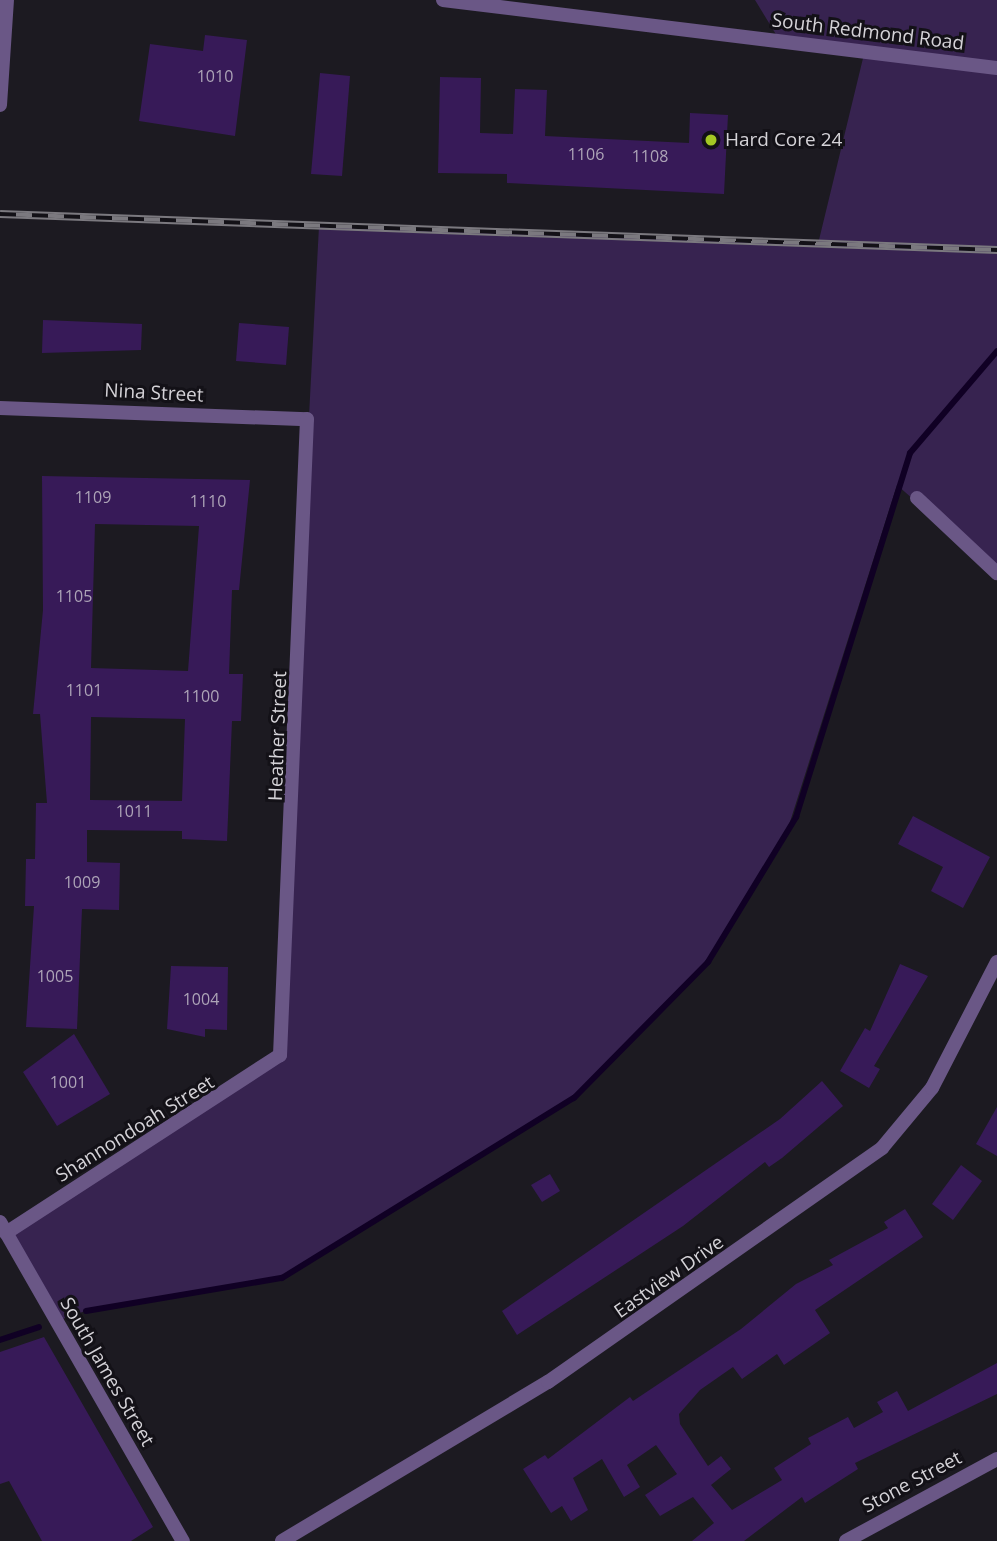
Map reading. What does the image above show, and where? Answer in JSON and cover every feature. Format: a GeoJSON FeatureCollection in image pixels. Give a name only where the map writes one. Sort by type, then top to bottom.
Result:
{"type":"FeatureCollection","features":[{"type":"Feature","properties":{"kind":"street"},"geometry":{"type":"LineString","coordinates":[[0,105],[7,0]]}},
{"type":"Feature","properties":{"kind":"street","name":"South Redmond Road"},"geometry":{"type":"LineString","coordinates":[[443,0],[520,4],[997,68]]}},
{"type":"Feature","properties":{"kind":"street","name":"Nina Street"},"geometry":{"type":"LineString","coordinates":[[0,408],[307,419]]}},
{"type":"Feature","properties":{"kind":"street","name":"Heather Street"},"geometry":{"type":"LineString","coordinates":[[280,1055],[307,419]]}},
{"type":"Feature","properties":{"kind":"street"},"geometry":{"type":"LineString","coordinates":[[918,498],[997,573]]}},
{"type":"Feature","properties":{"kind":"street","name":"Eastview Drive"},"geometry":{"type":"LineString","coordinates":[[282,1541],[548,1382],[882,1148],[932,1088],[997,962]]}},
{"type":"Feature","properties":{"kind":"street","name":"Shannondoah Street"},"geometry":{"type":"LineString","coordinates":[[3,1227],[280,1055]]}},
{"type":"Feature","properties":{"kind":"street","name":"South James Street"},"geometry":{"type":"LineString","coordinates":[[3,1227],[183,1541]]}},
{"type":"Feature","properties":{"kind":"street","name":"Stone Street"},"geometry":{"type":"LineString","coordinates":[[846,1541],[997,1459]]}},
{"type":"Feature","properties":{"kind":"shaded area"},"geometry":{"type":"Polygon","coordinates":[[[755,0],[997,0],[997,573],[897,485],[783,844],[708,962],[574,1098],[282,1278],[88,1310],[54,1322],[6,1233],[275,1063],[319,226],[818,244],[865,50],[780,41],[755,0]]]}},
{"type":"Feature","properties":{"kind":"building"},"geometry":{"type":"Polygon","coordinates":[[[205,35],[247,40],[235,136],[139,121],[150,44],[203,51],[205,35]]]}},
{"type":"Feature","properties":{"kind":"building"},"geometry":{"type":"Polygon","coordinates":[[[320,73],[350,76],[342,176],[311,174],[320,73]]]}},
{"type":"Feature","properties":{"kind":"building"},"geometry":{"type":"Polygon","coordinates":[[[440,77],[481,78],[480,133],[513,134],[515,89],[547,90],[545,136],[689,143],[690,113],[728,115],[724,194],[507,183],[507,174],[438,173],[440,77]]]}},
{"type":"Feature","properties":{"kind":"building"},"geometry":{"type":"Polygon","coordinates":[[[43,320],[142,324],[141,350],[42,353],[43,320]]]}},
{"type":"Feature","properties":{"kind":"building"},"geometry":{"type":"Polygon","coordinates":[[[239,323],[289,327],[286,365],[236,361],[239,323]]]}},
{"type":"Feature","properties":{"kind":"building"},"geometry":{"type":"Polygon","coordinates":[[[42,476],[250,480],[239,590],[232,590],[229,674],[243,674],[241,721],[232,721],[227,841],[182,839],[182,831],[87,830],[87,862],[120,863],[119,910],[82,909],[77,1029],[26,1027],[34,906],[25,906],[26,859],[35,859],[36,803],[47,803],[40,714],[33,714],[43,610],[42,476]],[[95,524],[91,668],[188,671],[199,526],[95,524]],[[91,717],[90,800],[182,801],[185,719],[91,717]]]}},
{"type":"Feature","properties":{"kind":"building"},"geometry":{"type":"Polygon","coordinates":[[[913,816],[990,857],[963,908],[931,891],[943,867],[898,844],[913,816]]]}},
{"type":"Feature","properties":{"kind":"building"},"geometry":{"type":"Polygon","coordinates":[[[900,964],[928,976],[874,1066],[880,1069],[869,1088],[840,1071],[865,1028],[870,1031],[900,964]]]}},
{"type":"Feature","properties":{"kind":"building"},"geometry":{"type":"Polygon","coordinates":[[[171,966],[228,967],[227,1030],[205,1029],[205,1037],[167,1029],[171,966]]]}},
{"type":"Feature","properties":{"kind":"building"},"geometry":{"type":"Polygon","coordinates":[[[74,1034],[110,1094],[57,1126],[23,1072],[74,1034]]]}},
{"type":"Feature","properties":{"kind":"building"},"geometry":{"type":"Polygon","coordinates":[[[822,1081],[843,1106],[782,1158],[769,1167],[765,1162],[683,1226],[517,1335],[502,1311],[780,1119],[822,1081]]]}},
{"type":"Feature","properties":{"kind":"building"},"geometry":{"type":"Polygon","coordinates":[[[997,1107],[997,1156],[976,1144],[997,1107]]]}},
{"type":"Feature","properties":{"kind":"building"},"geometry":{"type":"Polygon","coordinates":[[[961,1165],[982,1181],[953,1220],[932,1204],[961,1165]]]}},
{"type":"Feature","properties":{"kind":"building"},"geometry":{"type":"Polygon","coordinates":[[[550,1174],[560,1191],[542,1202],[531,1185],[550,1174]]]}},
{"type":"Feature","properties":{"kind":"building"},"geometry":{"type":"Polygon","coordinates":[[[905,1209],[923,1237],[815,1310],[830,1333],[784,1365],[777,1354],[742,1379],[733,1367],[700,1390],[679,1414],[680,1424],[708,1466],[721,1456],[731,1469],[711,1485],[732,1510],[782,1480],[774,1468],[811,1444],[808,1438],[848,1417],[854,1428],[883,1412],[877,1402],[897,1391],[908,1411],[997,1363],[997,1394],[855,1463],[858,1469],[805,1503],[802,1497],[744,1541],[692,1541],[714,1523],[693,1497],[660,1516],[645,1495],[677,1474],[656,1445],[627,1465],[640,1487],[624,1497],[602,1459],[573,1478],[588,1510],[571,1521],[562,1506],[551,1513],[523,1469],[545,1455],[548,1459],[630,1397],[633,1401],[741,1329],[796,1284],[833,1265],[829,1260],[888,1228],[884,1222],[905,1209]]]}},
{"type":"Feature","properties":{"kind":"building"},"geometry":{"type":"Polygon","coordinates":[[[44,1337],[153,1527],[131,1541],[42,1541],[9,1481],[0,1484],[0,1352],[44,1337]]]}},
{"type":"Feature","properties":{"kind":"waterway"},"geometry":{"type":"LineString","coordinates":[[86,1311],[282,1278],[574,1098],[708,962],[796,817],[910,453],[997,351]]}},
{"type":"Feature","properties":{"kind":"waterway"},"geometry":{"type":"LineString","coordinates":[[0,1340],[39,1327]]}},
{"type":"Feature","properties":{"kind":"railway"},"geometry":{"type":"LineString","coordinates":[[0,214],[997,250]]}},
{"type":"Feature","properties":{"kind":"place","name":"Hard Core 24"},"geometry":{"type":"Point","coordinates":[711,140]}}]}
